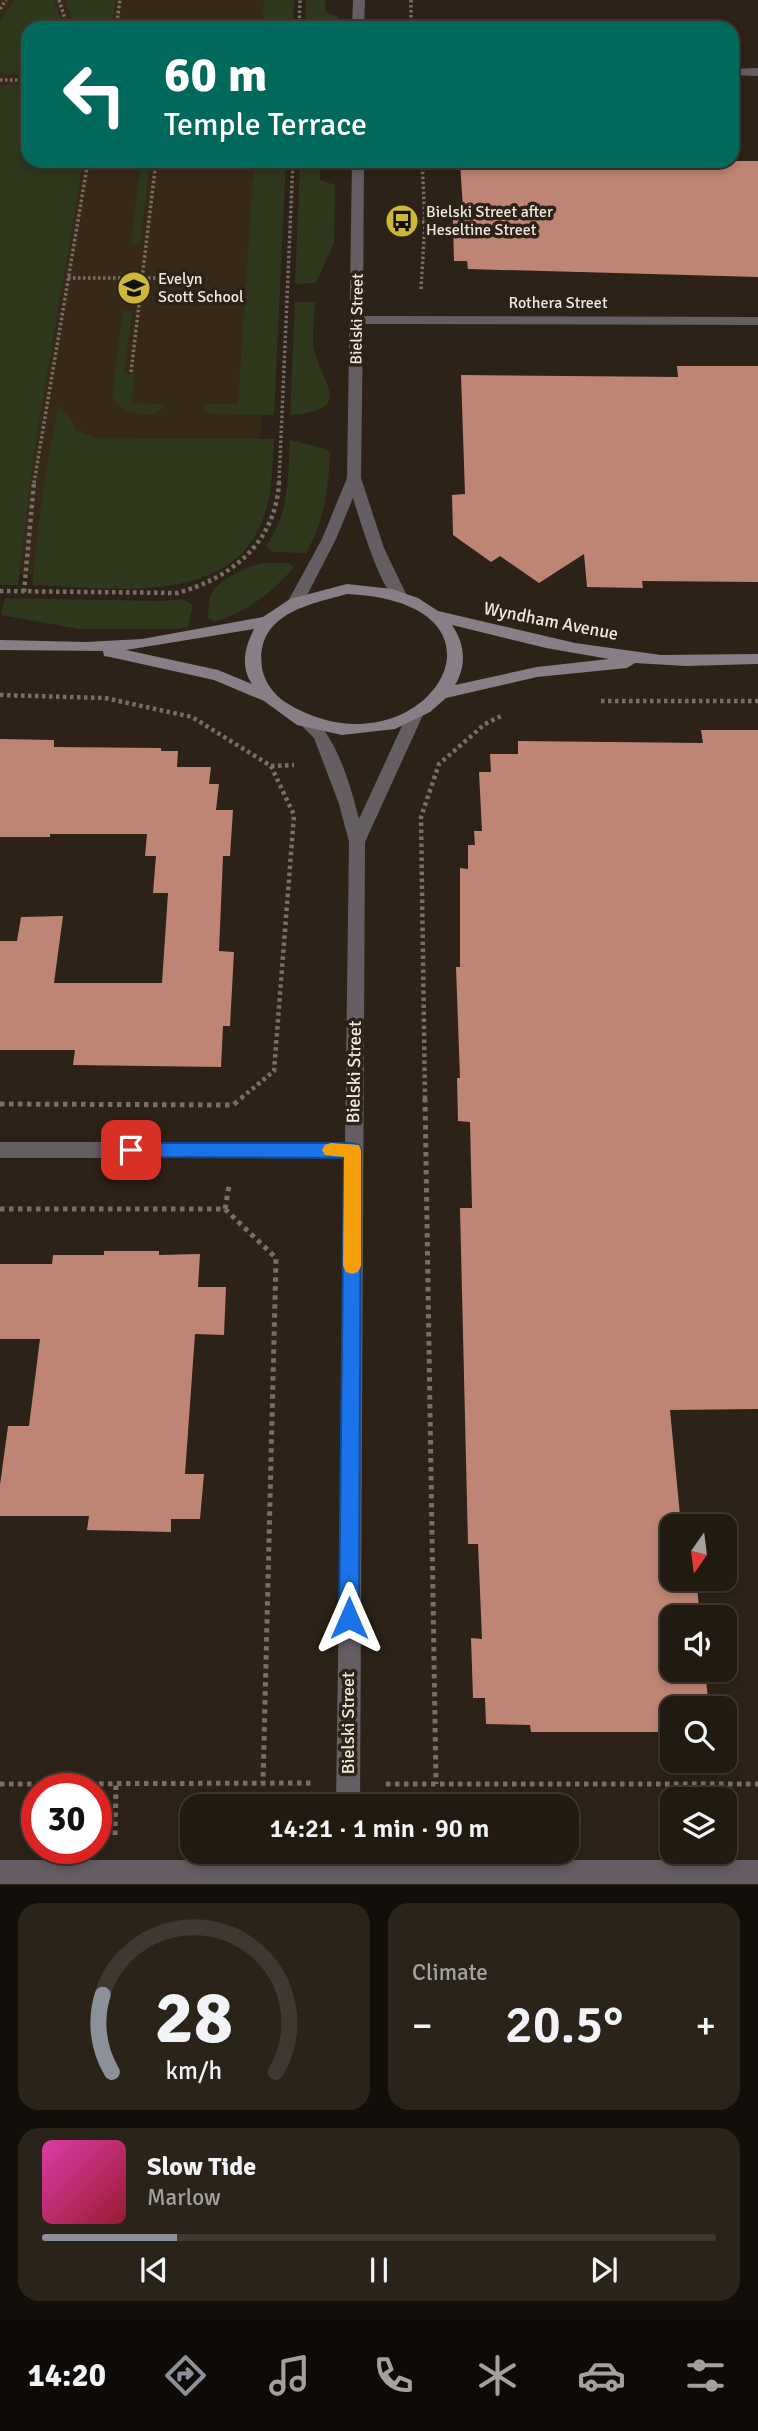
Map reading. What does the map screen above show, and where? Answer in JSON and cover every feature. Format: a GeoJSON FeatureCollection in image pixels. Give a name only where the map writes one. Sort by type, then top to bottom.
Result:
{"type":"FeatureCollection","features":[{"type":"Feature","properties":{"kind":"street"},"geometry":{"type":"LineString","coordinates":[[358,21],[359,0]]}},
{"type":"Feature","properties":{"kind":"street"},"geometry":{"type":"LineString","coordinates":[[739,72],[758,72]]}},
{"type":"Feature","properties":{"kind":"street","name":"Bielski Street"},"geometry":{"type":"LineString","coordinates":[[358,168],[354,478],[377,548],[399,596]]}},
{"type":"Feature","properties":{"kind":"street","name":"Rothera Street"},"geometry":{"type":"LineString","coordinates":[[357,320],[758,321]]}},
{"type":"Feature","properties":{"kind":"street","name":"Bielski Street"},"geometry":{"type":"LineString","coordinates":[[296,601],[329,539],[354,478]]}},
{"type":"Feature","properties":{"kind":"street"},"geometry":{"type":"LineString","coordinates":[[373,590],[399,596],[434,615],[449,633],[457,653],[454,674],[444,693],[415,715],[390,725],[362,730],[332,729],[305,722],[282,711],[266,696],[254,678],[250,659],[254,639],[266,622],[296,601],[321,592],[373,590]]}},
{"type":"Feature","properties":{"kind":"street","name":"Wyndham Avenue"},"geometry":{"type":"LineString","coordinates":[[434,615],[547,644],[662,660]]}},
{"type":"Feature","properties":{"kind":"street"},"geometry":{"type":"LineString","coordinates":[[0,645],[142,645],[266,622]]}},
{"type":"Feature","properties":{"kind":"street"},"geometry":{"type":"LineString","coordinates":[[86,647],[207,672],[266,696]]}},
{"type":"Feature","properties":{"kind":"street","name":"Wyndham Avenue"},"geometry":{"type":"LineString","coordinates":[[444,693],[537,672],[662,660],[758,659]]}},
{"type":"Feature","properties":{"kind":"street","name":"Bielski Street"},"geometry":{"type":"LineString","coordinates":[[357,842],[415,715]]}},
{"type":"Feature","properties":{"kind":"street","name":"Bielski Street"},"geometry":{"type":"LineString","coordinates":[[305,722],[321,735],[347,804],[357,842],[348,1794]]}},
{"type":"Feature","properties":{"kind":"street"},"geometry":{"type":"LineString","coordinates":[[0,1150],[353,1150]]}},
{"type":"Feature","properties":{"kind":"street"},"geometry":{"type":"LineString","coordinates":[[0,1872],[278,1864]]}},
{"type":"Feature","properties":{"kind":"street"},"geometry":{"type":"LineString","coordinates":[[430,1864],[758,1872]]}},
{"type":"Feature","properties":{"kind":"path"},"geometry":{"type":"LineString","coordinates":[[0,9],[6,0]]}},
{"type":"Feature","properties":{"kind":"path"},"geometry":{"type":"LineString","coordinates":[[59,0],[66,21]]}},
{"type":"Feature","properties":{"kind":"path"},"geometry":{"type":"LineString","coordinates":[[118,21],[120,0]]}},
{"type":"Feature","properties":{"kind":"path"},"geometry":{"type":"LineString","coordinates":[[299,21],[300,0]]}},
{"type":"Feature","properties":{"kind":"path"},"geometry":{"type":"LineString","coordinates":[[411,0],[411,21]]}},
{"type":"Feature","properties":{"kind":"path"},"geometry":{"type":"LineString","coordinates":[[0,80],[21,80]]}},
{"type":"Feature","properties":{"kind":"path"},"geometry":{"type":"LineString","coordinates":[[24,592],[35,472],[87,168]]}},
{"type":"Feature","properties":{"kind":"path"},"geometry":{"type":"LineString","coordinates":[[131,372],[155,168]]}},
{"type":"Feature","properties":{"kind":"path"},"geometry":{"type":"LineString","coordinates":[[0,591],[177,593],[201,587],[224,575],[249,556],[261,542],[272,520],[278,496],[293,168]]}},
{"type":"Feature","properties":{"kind":"path"},"geometry":{"type":"LineString","coordinates":[[421,293],[425,222],[422,168]]}},
{"type":"Feature","properties":{"kind":"path"},"geometry":{"type":"LineString","coordinates":[[401,221],[425,222]]}},
{"type":"Feature","properties":{"kind":"path"},"geometry":{"type":"LineString","coordinates":[[68,278],[195,278]]}},
{"type":"Feature","properties":{"kind":"path"},"geometry":{"type":"LineString","coordinates":[[0,695],[105,698],[192,717],[271,766],[295,815],[274,1071],[233,1105],[0,1104]]}},
{"type":"Feature","properties":{"kind":"path"},"geometry":{"type":"LineString","coordinates":[[600,701],[758,701]]}},
{"type":"Feature","properties":{"kind":"path"},"geometry":{"type":"LineString","coordinates":[[436,1784],[421,817],[439,764],[485,724],[508,712]]}},
{"type":"Feature","properties":{"kind":"path"},"geometry":{"type":"LineString","coordinates":[[0,1209],[225,1209],[276,1258],[262,1783]]}},
{"type":"Feature","properties":{"kind":"path"},"geometry":{"type":"LineString","coordinates":[[0,1784],[758,1784]]}},
{"type":"Feature","properties":{"kind":"shaded area","name":"Evelyn Scott School"},"geometry":{"type":"Polygon","coordinates":[[[0,0],[284,0],[282,21],[21,21],[21,168],[275,168],[260,440],[130,576],[0,574],[0,0]]]}},
{"type":"Feature","properties":{"kind":"green space"},"geometry":{"type":"Polygon","coordinates":[[[15,0],[54,0],[61,21],[21,21],[21,74],[0,74],[0,21],[15,0]]]}},
{"type":"Feature","properties":{"kind":"green space"},"geometry":{"type":"Polygon","coordinates":[[[66,0],[115,0],[112,21],[73,21],[66,0]]]}},
{"type":"Feature","properties":{"kind":"green space"},"geometry":{"type":"Polygon","coordinates":[[[264,0],[294,0],[293,21],[262,21],[264,0]]]}},
{"type":"Feature","properties":{"kind":"green space"},"geometry":{"type":"Polygon","coordinates":[[[306,0],[326,0],[325,12],[339,17],[339,21],[305,21],[306,0]]]}},
{"type":"Feature","properties":{"kind":"green space"},"geometry":{"type":"Polygon","coordinates":[[[0,85],[21,85],[21,168],[82,168],[34,452],[18,585],[0,585],[0,85]]]}},
{"type":"Feature","properties":{"kind":"green space"},"geometry":{"type":"Polygon","coordinates":[[[140,168],[149,168],[140,244],[131,244],[140,168]]]}},
{"type":"Feature","properties":{"kind":"green space"},"geometry":{"type":"Polygon","coordinates":[[[254,168],[286,168],[274,415],[211,414],[205,410],[203,404],[238,404],[254,168]]]}},
{"type":"Feature","properties":{"kind":"green space"},"geometry":{"type":"Polygon","coordinates":[[[300,168],[321,168],[320,180],[335,185],[334,243],[316,283],[295,284],[300,168]]]}},
{"type":"Feature","properties":{"kind":"green space"},"geometry":{"type":"Polygon","coordinates":[[[295,302],[315,302],[314,350],[330,395],[322,408],[290,415],[295,302]]]}},
{"type":"Feature","properties":{"kind":"green space"},"geometry":{"type":"Polygon","coordinates":[[[123,311],[132,311],[124,374],[135,374],[131,403],[165,404],[156,414],[131,412],[120,406],[112,397],[123,311]]]}},
{"type":"Feature","properties":{"kind":"green space"},"geometry":{"type":"Polygon","coordinates":[[[58,406],[69,415],[76,430],[96,438],[274,439],[269,500],[263,519],[247,548],[224,568],[195,580],[163,586],[129,589],[32,585],[44,482],[58,406]]]}},
{"type":"Feature","properties":{"kind":"green space"},"geometry":{"type":"Polygon","coordinates":[[[290,440],[326,449],[330,453],[324,505],[306,553],[272,552],[266,546],[274,534],[283,509],[288,482],[290,440]]]}},
{"type":"Feature","properties":{"kind":"green space"},"geometry":{"type":"Polygon","coordinates":[[[263,563],[289,563],[294,567],[268,593],[248,607],[214,622],[208,618],[210,597],[219,585],[249,567],[263,563]]]}},
{"type":"Feature","properties":{"kind":"green space"},"geometry":{"type":"Polygon","coordinates":[[[5,598],[161,601],[182,599],[193,605],[188,627],[79,629],[1,615],[5,598]]]}},
{"type":"Feature","properties":{"kind":"building"},"geometry":{"type":"Polygon","coordinates":[[[739,161],[758,161],[758,277],[468,269],[467,261],[454,261],[454,209],[463,209],[460,168],[739,168],[739,161]]]}},
{"type":"Feature","properties":{"kind":"building"},"geometry":{"type":"Polygon","coordinates":[[[677,366],[758,366],[758,582],[642,581],[643,588],[587,587],[584,554],[539,583],[500,556],[491,562],[453,535],[452,495],[465,494],[461,375],[678,377],[677,366]]]}},
{"type":"Feature","properties":{"kind":"building"},"geometry":{"type":"Polygon","coordinates":[[[701,730],[758,730],[758,1409],[670,1410],[680,1514],[660,1514],[660,1591],[697,1591],[699,1605],[660,1605],[660,1682],[706,1682],[708,1696],[660,1696],[660,1732],[531,1732],[530,1725],[486,1724],[485,1698],[473,1698],[471,1638],[482,1639],[478,1544],[468,1544],[460,1208],[472,1208],[470,1122],[458,1121],[457,1078],[460,1078],[456,967],[460,967],[460,868],[468,869],[468,845],[475,845],[474,831],[482,831],[479,772],[491,772],[490,754],[518,754],[518,741],[703,743],[701,730]]]}},
{"type":"Feature","properties":{"kind":"building"},"geometry":{"type":"Polygon","coordinates":[[[0,739],[54,740],[54,747],[161,748],[161,751],[178,751],[177,767],[211,767],[209,784],[219,784],[216,810],[233,810],[230,856],[223,856],[219,951],[234,952],[230,1026],[223,1026],[221,1067],[73,1065],[75,1050],[0,1050],[0,941],[17,941],[21,917],[63,916],[54,983],[162,983],[168,893],[153,893],[156,856],[145,856],[147,834],[0,837],[0,739]]]}},
{"type":"Feature","properties":{"kind":"building"},"geometry":{"type":"Polygon","coordinates":[[[104,1251],[159,1251],[159,1255],[200,1254],[198,1287],[226,1287],[224,1335],[195,1334],[185,1474],[204,1474],[200,1519],[171,1519],[171,1532],[87,1530],[89,1516],[0,1516],[0,1485],[8,1426],[29,1426],[40,1339],[0,1339],[0,1264],[52,1264],[53,1255],[104,1255],[104,1251]]]}},
{"type":"Feature","properties":{"kind":"slow traffic"},"geometry":{"type":"LineString","coordinates":[[331,1150],[353,1150],[352,1266]]}},
{"type":"Feature","properties":{"kind":"place","name":"Bielski Street after Heseltine Street"},"geometry":{"type":"Point","coordinates":[402,221]}},
{"type":"Feature","properties":{"kind":"place","name":"Evelyn Scott School"},"geometry":{"type":"Point","coordinates":[134,288]}},
{"type":"Feature","properties":{"kind":"route"},"geometry":{"type":"LineString","coordinates":[[131,1150],[353,1150],[349,1618]]}}]}
